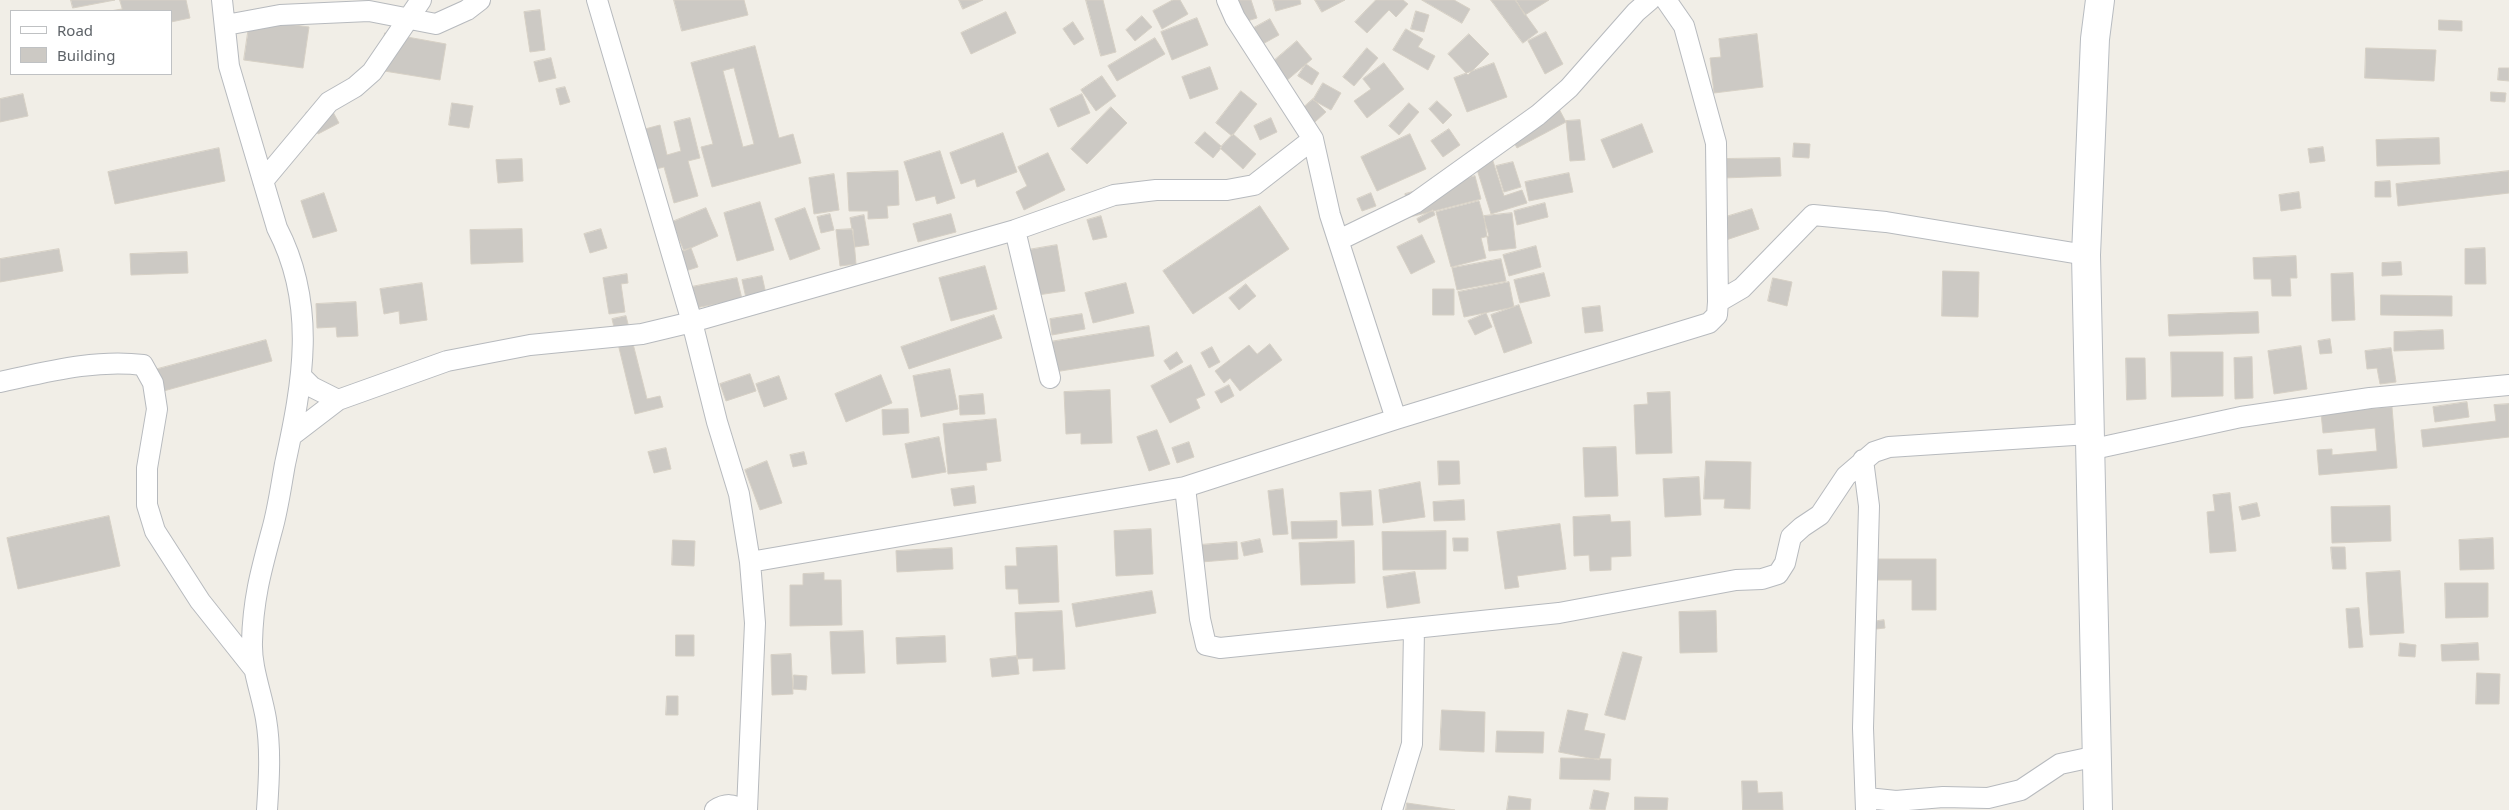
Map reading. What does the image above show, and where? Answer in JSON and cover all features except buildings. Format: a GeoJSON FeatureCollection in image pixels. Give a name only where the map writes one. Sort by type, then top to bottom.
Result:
{"type":"FeatureCollection","features":[{"type":"Feature","properties":{"kind":"main road"},"geometry":{"type":"LineString","coordinates":[[2098,810],[2086,255],[2095,39],[2100,0]]}},
{"type":"Feature","properties":{"kind":"street"},"geometry":{"type":"LineString","coordinates":[[222,0],[229,66],[277,228],[289,251],[297,275],[304,335],[301,376],[291,436],[272,529],[255,596],[252,644],[254,670],[266,720],[269,746],[266,810]]}},
{"type":"Feature","properties":{"kind":"street"},"geometry":{"type":"LineString","coordinates":[[263,181],[329,102],[355,87],[372,72],[421,0]]}},
{"type":"Feature","properties":{"kind":"street"},"geometry":{"type":"LineString","coordinates":[[226,24],[280,15],[369,11],[436,24],[467,10],[480,0]]}},
{"type":"Feature","properties":{"kind":"street"},"geometry":{"type":"LineString","coordinates":[[597,0],[692,322],[717,422],[739,494],[750,562],[755,623],[746,810],[736,805],[723,805],[715,810]]}},
{"type":"Feature","properties":{"kind":"street"},"geometry":{"type":"LineString","coordinates":[[1227,0],[1235,18],[1313,139],[1330,215],[1396,419]]}},
{"type":"Feature","properties":{"kind":"street"},"geometry":{"type":"LineString","coordinates":[[1339,240],[1415,203],[1538,115],[1569,88],[1636,12],[1650,0]]}},
{"type":"Feature","properties":{"kind":"street"},"geometry":{"type":"LineString","coordinates":[[750,562],[1185,487],[1396,419],[1709,323],[1717,315],[1718,302],[1716,143],[1684,26],[1666,0]]}},
{"type":"Feature","properties":{"kind":"street"},"geometry":{"type":"LineString","coordinates":[[291,436],[338,400],[447,361],[530,345],[642,334],[692,322],[1016,230],[1114,195],[1156,190],[1227,190],[1254,185],[1313,139]]}},
{"type":"Feature","properties":{"kind":"street"},"geometry":{"type":"LineString","coordinates":[[1718,302],[1742,288],[1813,215],[1895,223],[2086,255]]}},
{"type":"Feature","properties":{"kind":"street"},"geometry":{"type":"LineString","coordinates":[[1016,230],[1050,378]]}},
{"type":"Feature","properties":{"kind":"street"},"geometry":{"type":"LineString","coordinates":[[0,382],[96,364],[124,363],[144,366],[153,383],[157,409],[147,468],[147,506],[155,531],[200,602],[254,670]]}},
{"type":"Feature","properties":{"kind":"street"},"geometry":{"type":"LineString","coordinates":[[301,376],[312,387],[338,400]]}},
{"type":"Feature","properties":{"kind":"street"},"geometry":{"type":"LineString","coordinates":[[1185,487],[1200,619],[1206,645],[1220,648],[1414,630],[1559,613],[1736,580],[1762,579],[1778,574],[1785,563],[1791,537],[1820,515],[1846,476],[1874,452],[1889,447],[2089,442],[2370,398],[2509,385]]}},
{"type":"Feature","properties":{"kind":"street"},"geometry":{"type":"LineString","coordinates":[[1863,460],[1869,506],[1863,728],[1866,804],[1943,797],[1988,798],[2021,790],[2060,764],[2097,756]]}},
{"type":"Feature","properties":{"kind":"street"},"geometry":{"type":"LineString","coordinates":[[1392,810],[1412,744],[1414,630]]}}]}
